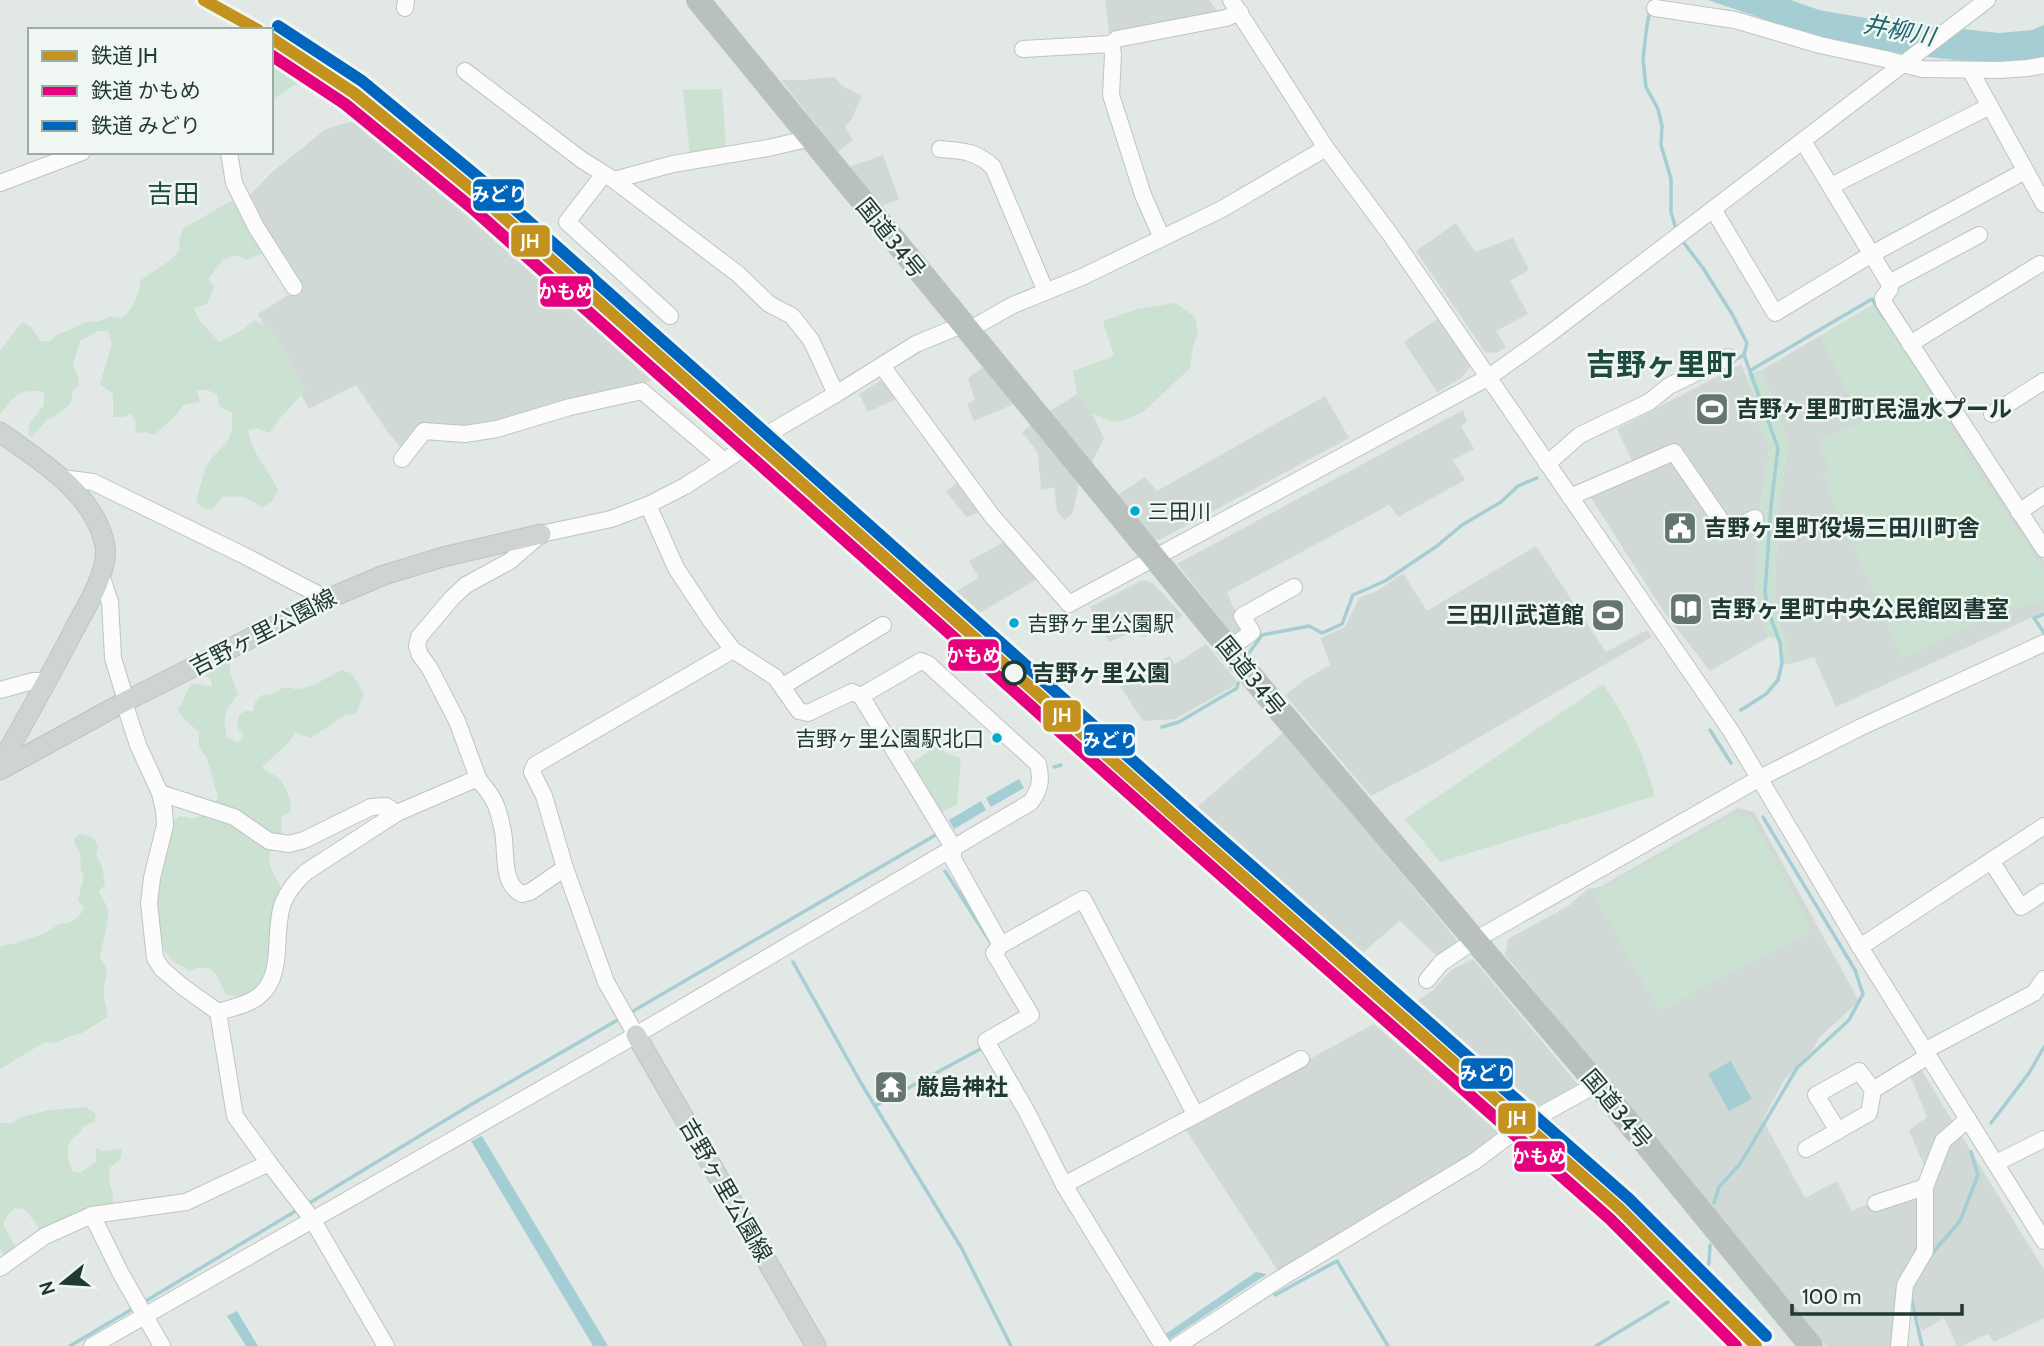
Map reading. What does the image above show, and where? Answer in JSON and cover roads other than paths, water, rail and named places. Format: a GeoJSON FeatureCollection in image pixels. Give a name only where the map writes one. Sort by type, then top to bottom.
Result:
{"type":"FeatureCollection","features":[{"type":"Feature","properties":{"kind":"highway","name":"国道34号"},"geometry":{"type":"LineString","coordinates":[[698,0],[1275,705],[1597,1084],[1811,1346]]}},
{"type":"Feature","properties":{"kind":"main road"},"geometry":{"type":"LineString","coordinates":[[0,432],[62,478],[82,499],[95,519],[106,552],[97,585],[48,681],[0,765]]}},
{"type":"Feature","properties":{"kind":"main road","name":"吉野ヶ里公園線"},"geometry":{"type":"LineString","coordinates":[[0,770],[125,701],[327,599],[384,575],[443,557],[541,534]]}},
{"type":"Feature","properties":{"kind":"main road","name":"吉野ヶ里公園線"},"geometry":{"type":"LineString","coordinates":[[636,1035],[816,1346]]}},
{"type":"Feature","properties":{"kind":"street"},"geometry":{"type":"LineString","coordinates":[[882,366],[992,516],[1069,604],[1489,377],[1987,0]]}},
{"type":"Feature","properties":{"kind":"street"},"geometry":{"type":"LineString","coordinates":[[1023,49],[1111,44],[1117,39],[1226,18],[1235,6],[1326,148],[1390,234],[1731,731],[1860,947],[2044,1241]]}},
{"type":"Feature","properties":{"kind":"street"},"geometry":{"type":"LineString","coordinates":[[1655,8],[1735,20],[1820,45],[1907,61],[1922,69],[1970,70],[2044,65]]}},
{"type":"Feature","properties":{"kind":"street"},"geometry":{"type":"LineString","coordinates":[[1111,44],[1111,95],[1143,195],[1161,237]]}},
{"type":"Feature","properties":{"kind":"street"},"geometry":{"type":"LineString","coordinates":[[1970,70],[2044,204]]}},
{"type":"Feature","properties":{"kind":"street"},"geometry":{"type":"LineString","coordinates":[[465,71],[573,154],[609,177],[738,274],[769,304],[792,316],[811,340],[836,394]]}},
{"type":"Feature","properties":{"kind":"street"},"geometry":{"type":"LineString","coordinates":[[1831,186],[1990,106]]}},
{"type":"Feature","properties":{"kind":"street"},"geometry":{"type":"LineString","coordinates":[[670,316],[567,222],[609,177],[811,138]]}},
{"type":"Feature","properties":{"kind":"street"},"geometry":{"type":"LineString","coordinates":[[1803,141],[1889,283],[1889,289],[1883,298],[1884,303],[2044,549]]}},
{"type":"Feature","properties":{"kind":"street"},"geometry":{"type":"LineString","coordinates":[[565,868],[530,892],[522,894],[515,891],[508,875],[503,830],[491,795],[478,778],[457,721],[417,646],[419,637],[452,598],[466,585],[510,561],[541,534],[611,519],[648,505],[685,486],[916,344],[964,328],[1082,277],[1222,209],[1326,148]]}},
{"type":"Feature","properties":{"kind":"street"},"geometry":{"type":"LineString","coordinates":[[940,149],[974,153],[993,167],[1046,292]]}},
{"type":"Feature","properties":{"kind":"street"},"geometry":{"type":"LineString","coordinates":[[0,183],[77,154]]}},
{"type":"Feature","properties":{"kind":"street"},"geometry":{"type":"LineString","coordinates":[[229,154],[234,183],[256,227],[293,287]]}},
{"type":"Feature","properties":{"kind":"street"},"geometry":{"type":"LineString","coordinates":[[1713,209],[1775,313],[1872,254],[2025,172]]}},
{"type":"Feature","properties":{"kind":"street"},"geometry":{"type":"LineString","coordinates":[[1889,283],[1979,235]]}},
{"type":"Feature","properties":{"kind":"street"},"geometry":{"type":"LineString","coordinates":[[1910,344],[2040,264]]}},
{"type":"Feature","properties":{"kind":"street"},"geometry":{"type":"LineString","coordinates":[[1547,464],[1580,435],[1649,402],[1669,386],[1728,357]]}},
{"type":"Feature","properties":{"kind":"street"},"geometry":{"type":"LineString","coordinates":[[1992,414],[2044,381]]}},
{"type":"Feature","properties":{"kind":"street"},"geometry":{"type":"LineString","coordinates":[[402,459],[425,431],[465,434],[496,429],[570,407],[642,391],[724,461]]}},
{"type":"Feature","properties":{"kind":"street"},"geometry":{"type":"LineString","coordinates":[[1570,496],[1674,452],[1728,531],[1755,518]]}},
{"type":"Feature","properties":{"kind":"street"},"geometry":{"type":"LineString","coordinates":[[62,478],[93,482],[327,599]]}},
{"type":"Feature","properties":{"kind":"street"},"geometry":{"type":"LineString","coordinates":[[2019,512],[2044,495]]}},
{"type":"Feature","properties":{"kind":"street"},"geometry":{"type":"LineString","coordinates":[[648,505],[676,568],[690,592],[733,650],[775,677],[799,711],[808,713],[852,692],[861,696],[953,847],[953,859],[1001,946]]}},
{"type":"Feature","properties":{"kind":"street"},"geometry":{"type":"LineString","coordinates":[[101,575],[110,602],[113,658],[138,745],[160,793],[165,825],[149,903],[155,958],[162,969],[218,1012],[235,1116],[312,1219],[386,1346]]}},
{"type":"Feature","properties":{"kind":"street"},"geometry":{"type":"LineString","coordinates":[[1229,649],[1252,632],[1242,616],[1294,587]]}},
{"type":"Feature","properties":{"kind":"street"},"geometry":{"type":"LineString","coordinates":[[783,686],[883,625]]}},
{"type":"Feature","properties":{"kind":"street"},"geometry":{"type":"LineString","coordinates":[[1427,980],[1441,963],[1475,940],[1760,778],[1859,728],[2044,643]]}},
{"type":"Feature","properties":{"kind":"street"},"geometry":{"type":"LineString","coordinates":[[636,1035],[606,982],[565,868],[544,796],[532,772],[535,765],[733,650]]}},
{"type":"Feature","properties":{"kind":"street"},"geometry":{"type":"LineString","coordinates":[[92,1346],[636,1035],[1031,802],[1039,790],[1041,777],[1038,764],[928,664],[920,661],[861,696]]}},
{"type":"Feature","properties":{"kind":"street"},"geometry":{"type":"LineString","coordinates":[[0,690],[33,681],[48,681]]}},
{"type":"Feature","properties":{"kind":"street"},"geometry":{"type":"LineString","coordinates":[[218,1012],[258,998],[267,987],[276,961],[283,903],[296,880],[397,813],[478,778]]}},
{"type":"Feature","properties":{"kind":"street"},"geometry":{"type":"LineString","coordinates":[[160,793],[234,817],[269,841],[289,844],[371,807],[386,806],[397,813]]}},
{"type":"Feature","properties":{"kind":"street"},"geometry":{"type":"LineString","coordinates":[[1860,947],[2044,826]]}},
{"type":"Feature","properties":{"kind":"street"},"geometry":{"type":"LineString","coordinates":[[1991,861],[2021,907],[2044,892]]}},
{"type":"Feature","properties":{"kind":"street"},"geometry":{"type":"LineString","coordinates":[[1163,1346],[1064,1185],[1027,1112],[986,1041],[1031,1015],[994,953],[1001,946],[1083,900],[1195,1114]]}},
{"type":"Feature","properties":{"kind":"street"},"geometry":{"type":"LineString","coordinates":[[1806,1149],[1869,1113],[1873,1090],[1926,1054],[2034,993],[2044,979]]}},
{"type":"Feature","properties":{"kind":"street"},"geometry":{"type":"LineString","coordinates":[[1064,1185],[1301,1059]]}},
{"type":"Feature","properties":{"kind":"street"},"geometry":{"type":"LineString","coordinates":[[1838,1131],[1816,1095],[1858,1071],[1873,1090]]}},
{"type":"Feature","properties":{"kind":"street"},"geometry":{"type":"LineString","coordinates":[[1177,1346],[1281,1278],[1475,1161],[1523,1125],[1597,1084]]}},
{"type":"Feature","properties":{"kind":"street"},"geometry":{"type":"LineString","coordinates":[[1899,1346],[1905,1285],[1925,1251],[1926,1187],[1943,1141],[1968,1119]]}},
{"type":"Feature","properties":{"kind":"street"},"geometry":{"type":"LineString","coordinates":[[1996,1163],[2044,1139]]}},
{"type":"Feature","properties":{"kind":"street"},"geometry":{"type":"LineString","coordinates":[[0,1268],[44,1236],[92,1215],[186,1202],[270,1163]]}},
{"type":"Feature","properties":{"kind":"street"},"geometry":{"type":"LineString","coordinates":[[1876,1203],[1926,1187]]}},
{"type":"Feature","properties":{"kind":"street"},"geometry":{"type":"LineString","coordinates":[[92,1215],[120,1272],[162,1346]]}},
{"type":"Feature","properties":{"kind":"water","name":"井柳川"},"geometry":{"type":"Polygon","coordinates":[[[1708,0],[1791,0],[1819,10],[1877,20],[1999,33],[2032,30],[2044,25],[2044,57],[2000,63],[1910,55],[1828,41],[1708,0]]]}},
{"type":"Feature","properties":{"kind":"water"},"geometry":{"type":"Polygon","coordinates":[[[1019,779],[1024,788],[991,807],[986,798],[1019,779]]]}},
{"type":"Feature","properties":{"kind":"water"},"geometry":{"type":"Polygon","coordinates":[[[981,801],[986,810],[954,829],[949,820],[981,801]]]}},
{"type":"Feature","properties":{"kind":"water"},"geometry":{"type":"Polygon","coordinates":[[[1731,1061],[1752,1099],[1729,1111],[1708,1074],[1731,1061]]]}},
{"type":"Feature","properties":{"kind":"water"},"geometry":{"type":"Polygon","coordinates":[[[482,1136],[608,1346],[593,1346],[471,1141],[482,1136]]]}},
{"type":"Feature","properties":{"kind":"water"},"geometry":{"type":"Polygon","coordinates":[[[1256,1272],[1267,1274],[1167,1341],[1164,1335],[1256,1272]]]}},
{"type":"Feature","properties":{"kind":"water"},"geometry":{"type":"Polygon","coordinates":[[[237,1311],[258,1346],[246,1346],[227,1316],[237,1311]]]}},
{"type":"Feature","properties":{"kind":"waterway"},"geometry":{"type":"LineString","coordinates":[[1652,0],[1643,59],[1646,87],[1658,109],[1662,126],[1661,145],[1671,179],[1671,212],[1676,229]]}},
{"type":"Feature","properties":{"kind":"waterway"},"geometry":{"type":"LineString","coordinates":[[1681,239],[1703,268],[1747,343],[1744,355],[1778,448],[1765,593],[1780,643],[1782,663],[1778,680],[1766,694],[1741,710]]}},
{"type":"Feature","properties":{"kind":"waterway"},"geometry":{"type":"LineString","coordinates":[[1751,370],[1872,299],[1884,318]]}},
{"type":"Feature","properties":{"kind":"waterway"},"geometry":{"type":"LineString","coordinates":[[1731,362],[1744,355]]}},
{"type":"Feature","properties":{"kind":"waterway"},"geometry":{"type":"LineString","coordinates":[[1249,653],[1262,635],[1309,626],[1322,633],[1342,624],[1353,595],[1385,581],[1437,546],[1462,525],[1501,502],[1518,486],[1537,478]]}},
{"type":"Feature","properties":{"kind":"waterway"},"geometry":{"type":"LineString","coordinates":[[2044,614],[2034,618],[2044,633]]}},
{"type":"Feature","properties":{"kind":"waterway"},"geometry":{"type":"LineString","coordinates":[[1162,727],[1179,722],[1237,688],[1238,683]]}},
{"type":"Feature","properties":{"kind":"waterway"},"geometry":{"type":"LineString","coordinates":[[1710,730],[1731,763]]}},
{"type":"Feature","properties":{"kind":"waterway"},"geometry":{"type":"LineString","coordinates":[[1054,767],[1061,765]]}},
{"type":"Feature","properties":{"kind":"waterway"},"geometry":{"type":"LineString","coordinates":[[1714,1203],[1719,1187],[1740,1164],[1797,1068],[1849,1020],[1863,994],[1855,970],[1763,817]]}},
{"type":"Feature","properties":{"kind":"waterway"},"geometry":{"type":"LineString","coordinates":[[628,1014],[939,833]]}},
{"type":"Feature","properties":{"kind":"waterway"},"geometry":{"type":"LineString","coordinates":[[945,871],[991,943]]}},
{"type":"Feature","properties":{"kind":"waterway"},"geometry":{"type":"LineString","coordinates":[[793,962],[861,1083],[962,1249],[1011,1346]]}},
{"type":"Feature","properties":{"kind":"waterway"},"geometry":{"type":"LineString","coordinates":[[306,1205],[472,1104],[621,1018]]}},
{"type":"Feature","properties":{"kind":"waterway"},"geometry":{"type":"LineString","coordinates":[[875,1106],[984,1047]]}},
{"type":"Feature","properties":{"kind":"waterway"},"geometry":{"type":"LineString","coordinates":[[1991,1123],[2029,1073],[2044,1047]]}},
{"type":"Feature","properties":{"kind":"waterway"},"geometry":{"type":"LineString","coordinates":[[1930,1256],[1960,1221],[1978,1175],[1971,1152]]}},
{"type":"Feature","properties":{"kind":"waterway"},"geometry":{"type":"LineString","coordinates":[[144,1302],[299,1209]]}},
{"type":"Feature","properties":{"kind":"waterway"},"geometry":{"type":"LineString","coordinates":[[1703,1275],[1709,1263],[1710,1245]]}},
{"type":"Feature","properties":{"kind":"waterway"},"geometry":{"type":"LineString","coordinates":[[1275,1295],[1337,1261],[1388,1346]]}},
{"type":"Feature","properties":{"kind":"waterway"},"geometry":{"type":"LineString","coordinates":[[1911,1297],[1922,1346]]}},
{"type":"Feature","properties":{"kind":"waterway"},"geometry":{"type":"LineString","coordinates":[[1596,1346],[1668,1302]]}},
{"type":"Feature","properties":{"kind":"waterway"},"geometry":{"type":"LineString","coordinates":[[70,1346],[134,1308]]}},
{"type":"Feature","properties":{"kind":"rail line","name":"JH"},"geometry":{"type":"LineString","coordinates":[[204,0],[254,28]]}},
{"type":"Feature","properties":{"kind":"rail line","name":"みどり"},"geometry":{"type":"LineString","coordinates":[[278,26],[362,81],[490,187],[1188,810],[1629,1199],[1766,1336]]}},
{"type":"Feature","properties":{"kind":"rail line","name":"JH"},"geometry":{"type":"LineString","coordinates":[[273,39],[354,93],[481,197],[1179,820],[1620,1209],[1756,1346]]}},
{"type":"Feature","properties":{"kind":"rail line","name":"かもめ"},"geometry":{"type":"LineString","coordinates":[[273,56],[345,104],[472,208],[1610,1219],[1736,1346]]}},
{"type":"Feature","properties":{"kind":"place","name":"吉野ヶ里町町民温水プール"},"geometry":{"type":"Point","coordinates":[1712,409]}},
{"type":"Feature","properties":{"kind":"place","name":"三田川"},"geometry":{"type":"Point","coordinates":[1135,511]}},
{"type":"Feature","properties":{"kind":"place","name":"吉野ヶ里町役場三田川町舎"},"geometry":{"type":"Point","coordinates":[1680,528]}},
{"type":"Feature","properties":{"kind":"place","name":"吉野ヶ里町中央公民館図書室"},"geometry":{"type":"Point","coordinates":[1686,609]}},
{"type":"Feature","properties":{"kind":"place","name":"三田川武道館"},"geometry":{"type":"Point","coordinates":[1608,615]}},
{"type":"Feature","properties":{"kind":"place","name":"吉野ヶ里公園駅"},"geometry":{"type":"Point","coordinates":[1014,623]}},
{"type":"Feature","properties":{"kind":"place","name":"吉野ヶ里公園"},"geometry":{"type":"Point","coordinates":[1014,673]}},
{"type":"Feature","properties":{"kind":"place","name":"吉野ヶ里公園駅北口"},"geometry":{"type":"Point","coordinates":[997,738]}},
{"type":"Feature","properties":{"kind":"place","name":"厳島神社"},"geometry":{"type":"Point","coordinates":[891,1087]}},
{"type":"Feature","properties":{"kind":"district","name":"吉田"},"geometry":{"type":"Point","coordinates":[173,194]}},
{"type":"Feature","properties":{"kind":"district","name":"吉野ヶ里町"},"geometry":{"type":"Point","coordinates":[1661,364]}}]}
